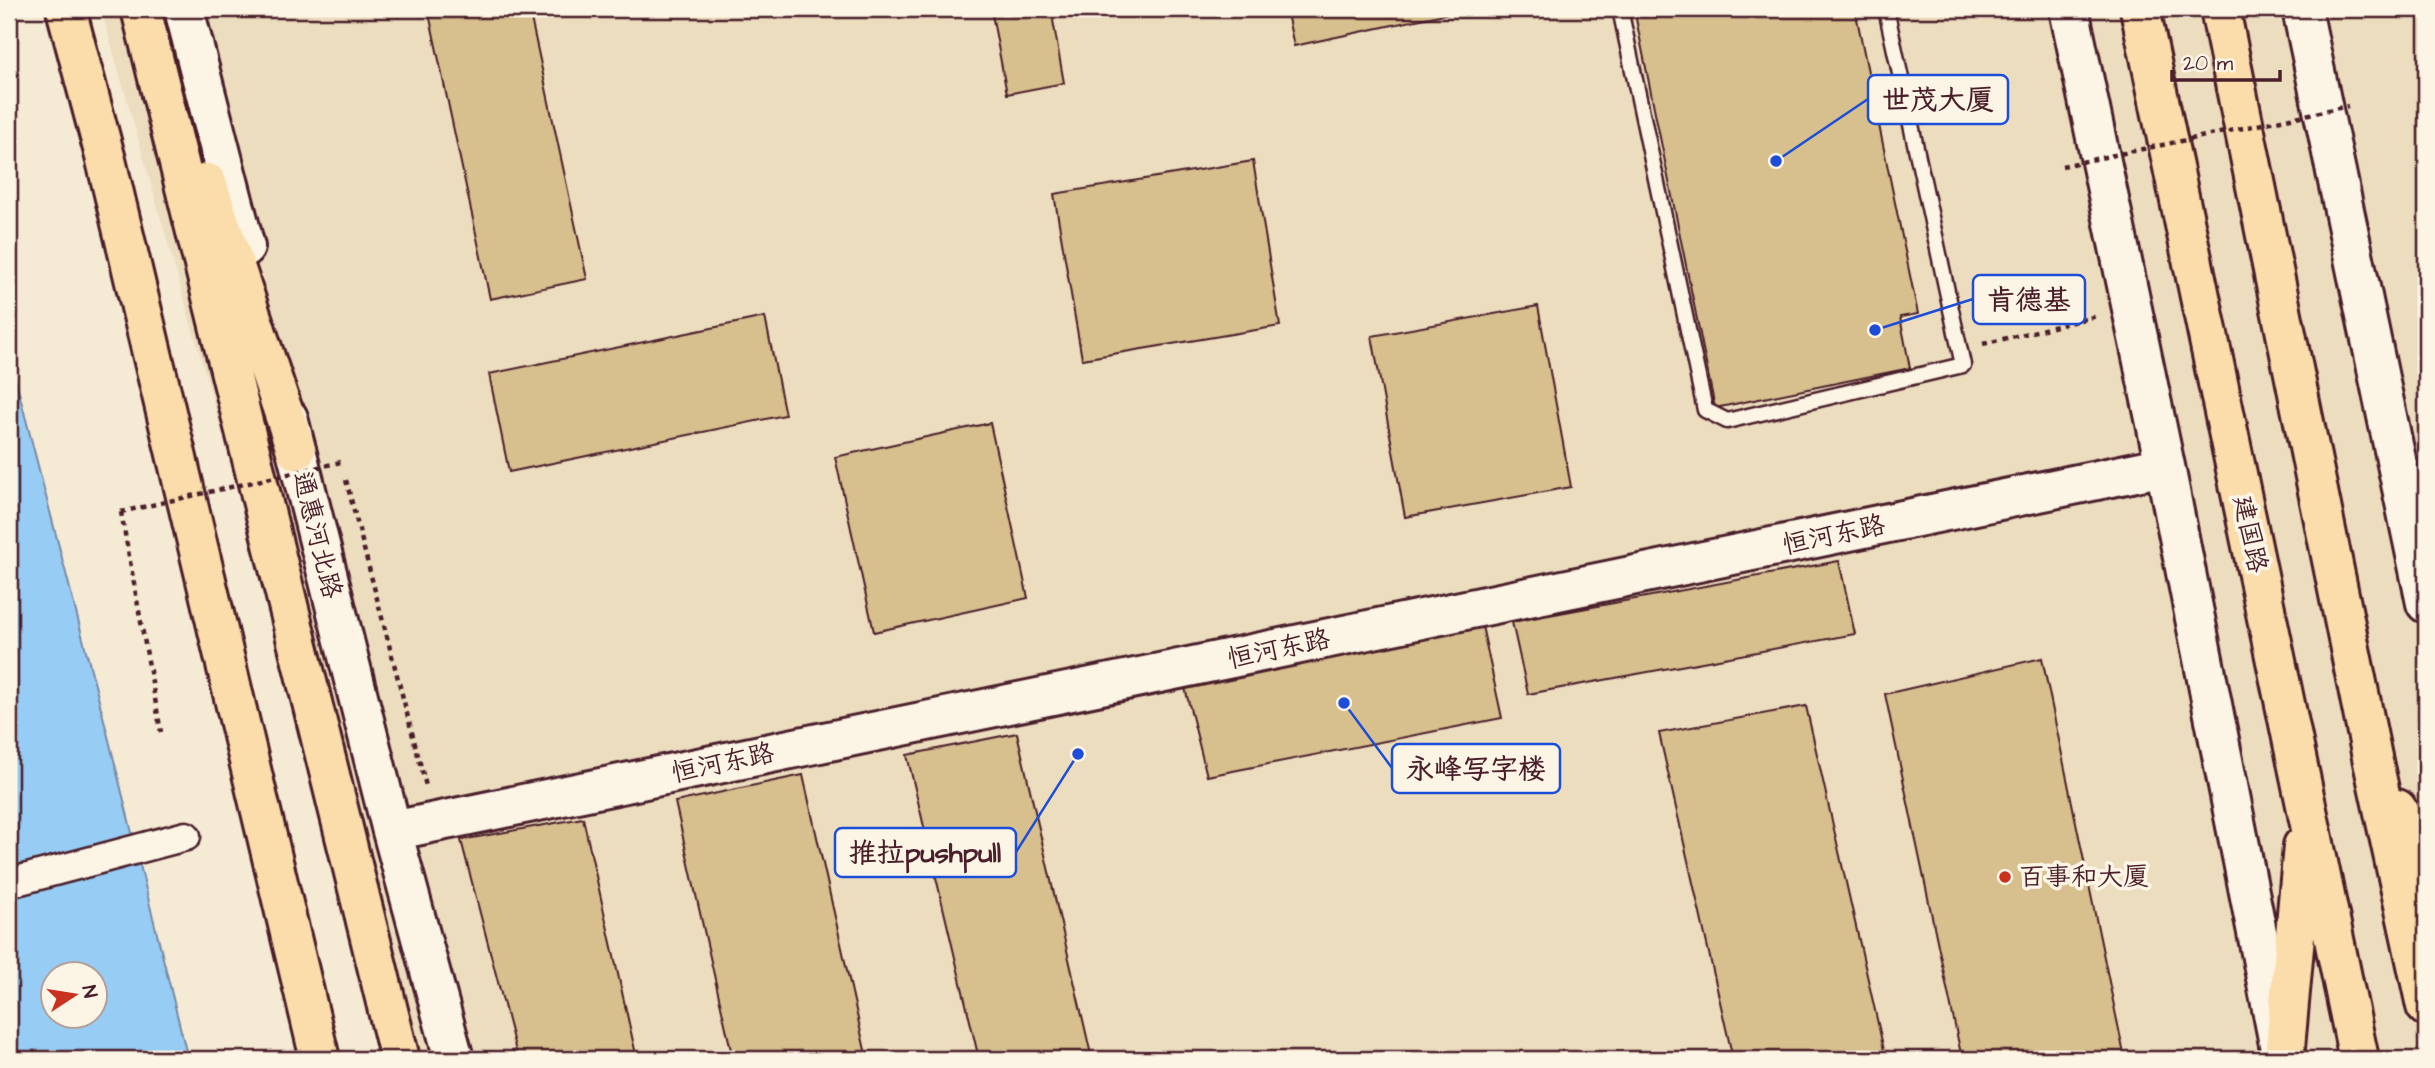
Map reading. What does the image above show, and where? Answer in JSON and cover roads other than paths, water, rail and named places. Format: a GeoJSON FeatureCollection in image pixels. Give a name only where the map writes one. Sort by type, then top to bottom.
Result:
{"type":"FeatureCollection","features":[{"type":"Feature","properties":{"kind":"highway"},"geometry":{"type":"LineString","coordinates":[[66,9],[109,173],[320,1059]]}},
{"type":"Feature","properties":{"kind":"highway","name":"通惠河北路"},"geometry":{"type":"LineString","coordinates":[[141,9],[400,1059]]}},
{"type":"Feature","properties":{"kind":"highway"},"geometry":{"type":"LineString","coordinates":[[150,9],[296,450]]}},
{"type":"Feature","properties":{"kind":"highway","name":"建国路"},"geometry":{"type":"LineString","coordinates":[[2140,9],[2359,1059]]}},
{"type":"Feature","properties":{"kind":"highway"},"geometry":{"type":"LineString","coordinates":[[2220,9],[2372,757],[2426,1006]]}},
{"type":"Feature","properties":{"kind":"highway"},"geometry":{"type":"LineString","coordinates":[[2372,757],[2426,867]]}},
{"type":"Feature","properties":{"kind":"highway"},"geometry":{"type":"LineString","coordinates":[[2283,1059],[2306,806]]}},
{"type":"Feature","properties":{"kind":"street","name":"通惠河北路"},"geometry":{"type":"LineString","coordinates":[[184,9],[392,831],[454,1059]]}},
{"type":"Feature","properties":{"kind":"street"},"geometry":{"type":"LineString","coordinates":[[2069,9],[2165,466],[2283,1059]]}},
{"type":"Feature","properties":{"kind":"street"},"geometry":{"type":"LineString","coordinates":[[2302,9],[2419,530],[2426,603]]}},
{"type":"Feature","properties":{"kind":"street","name":"恒河东路"},"geometry":{"type":"LineString","coordinates":[[392,831],[2165,466]]}},
{"type":"Feature","properties":{"kind":"street"},"geometry":{"type":"LineString","coordinates":[[9,883],[181,838]]}},
{"type":"Feature","properties":{"kind":"lane"},"geometry":{"type":"LineString","coordinates":[[1620,9],[1706,410],[1727,421],[1963,365],[1886,9]]}},
{"type":"Feature","properties":{"kind":"water"},"geometry":{"type":"Polygon","coordinates":[[[9,354],[103,716],[188,1059],[9,1059],[9,354]]]}},
{"type":"Feature","properties":{"kind":"place","name":"世茂大厦"},"geometry":{"type":"Point","coordinates":[1776,161]}},
{"type":"Feature","properties":{"kind":"place","name":"肯德基"},"geometry":{"type":"Point","coordinates":[1875,330]}},
{"type":"Feature","properties":{"kind":"place","name":"永峰写字楼"},"geometry":{"type":"Point","coordinates":[1344,703]}},
{"type":"Feature","properties":{"kind":"place","name":"推拉pushpull"},"geometry":{"type":"Point","coordinates":[1078,754]}},
{"type":"Feature","properties":{"kind":"place","name":"百事和大厦"},"geometry":{"type":"Point","coordinates":[2005,877]}}]}
